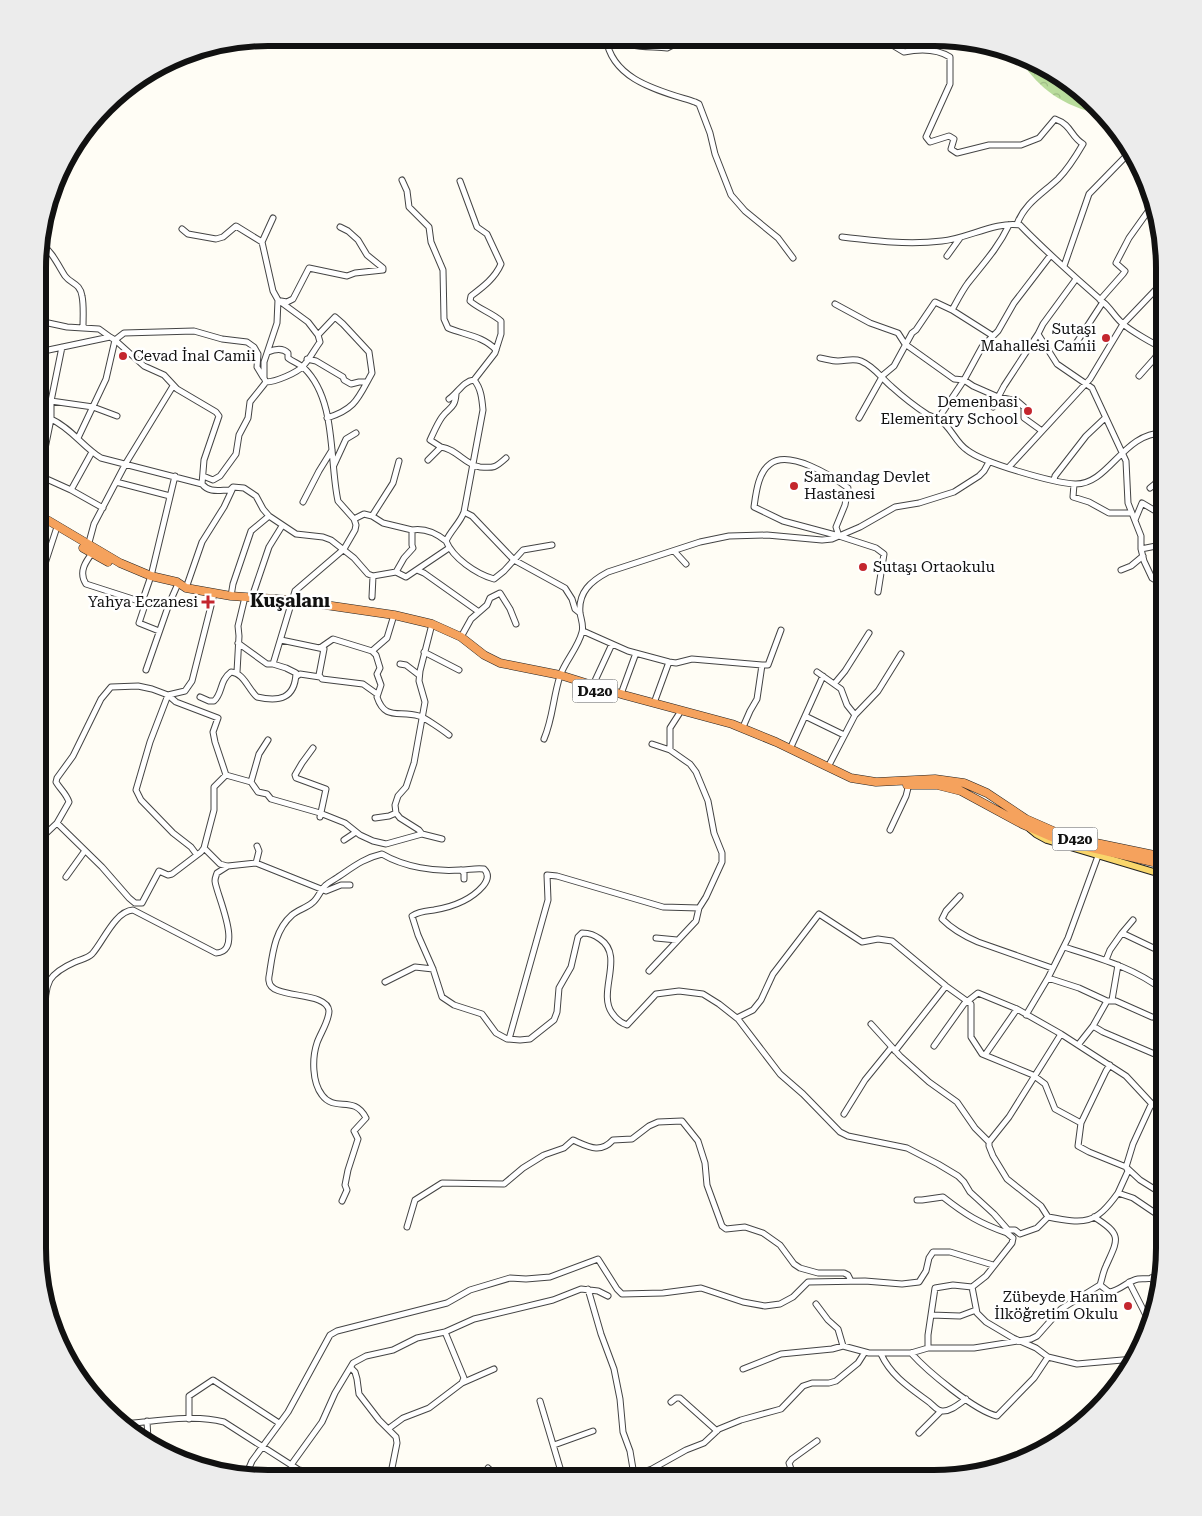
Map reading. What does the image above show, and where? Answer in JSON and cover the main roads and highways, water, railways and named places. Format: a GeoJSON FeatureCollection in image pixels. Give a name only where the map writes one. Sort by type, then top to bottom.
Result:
{"type":"FeatureCollection","features":[{"type":"Feature","properties":{"kind":"highway","name":"D420"},"geometry":{"type":"LineString","coordinates":[[46,521],[56,529]]}},
{"type":"Feature","properties":{"kind":"highway","name":"D420"},"geometry":{"type":"LineString","coordinates":[[46,524],[92,550],[150,578],[177,584],[214,596],[247,598]]}},
{"type":"Feature","properties":{"kind":"highway","name":"D420"},"geometry":{"type":"LineString","coordinates":[[177,584],[189,593],[291,602],[432,626],[461,637],[484,655],[500,663],[593,685],[743,727],[851,778],[862,781],[934,779],[964,783],[986,793],[1026,818],[1067,836],[1156,856]]}},
{"type":"Feature","properties":{"kind":"highway","name":"D420"},"geometry":{"type":"LineString","coordinates":[[432,626],[492,663],[517,672],[559,677],[613,697],[759,738],[848,782],[870,786],[937,785],[961,791],[1029,828],[1054,839],[1077,846],[1153,862]]}},
{"type":"Feature","properties":{"kind":"main road"},"geometry":{"type":"LineString","coordinates":[[1029,828],[1047,840],[1156,873]]}},
{"type":"Feature","properties":{"kind":"place","name":"Sutaşı Mahallesi Camii"},"geometry":{"type":"Point","coordinates":[1106,338]}},
{"type":"Feature","properties":{"kind":"place","name":"Cevad İnal Camii"},"geometry":{"type":"Point","coordinates":[123,356]}},
{"type":"Feature","properties":{"kind":"place","name":"Demenbasi Elementary School"},"geometry":{"type":"Point","coordinates":[1028,411]}},
{"type":"Feature","properties":{"kind":"place","name":"Samandag Devlet Hastanesi"},"geometry":{"type":"Point","coordinates":[794,486]}},
{"type":"Feature","properties":{"kind":"place","name":"Sutaşı Ortaokulu"},"geometry":{"type":"Point","coordinates":[863,567]}},
{"type":"Feature","properties":{"kind":"place","name":"Yahya Eczanesi"},"geometry":{"type":"Point","coordinates":[208,602]}},
{"type":"Feature","properties":{"kind":"place","name":"Zübeyde Hanım İlköğretim Okulu"},"geometry":{"type":"Point","coordinates":[1128,1306]}},
{"type":"Feature","properties":{"kind":"district","name":"Kuşalanı"},"geometry":{"type":"Point","coordinates":[290,600]}}]}
